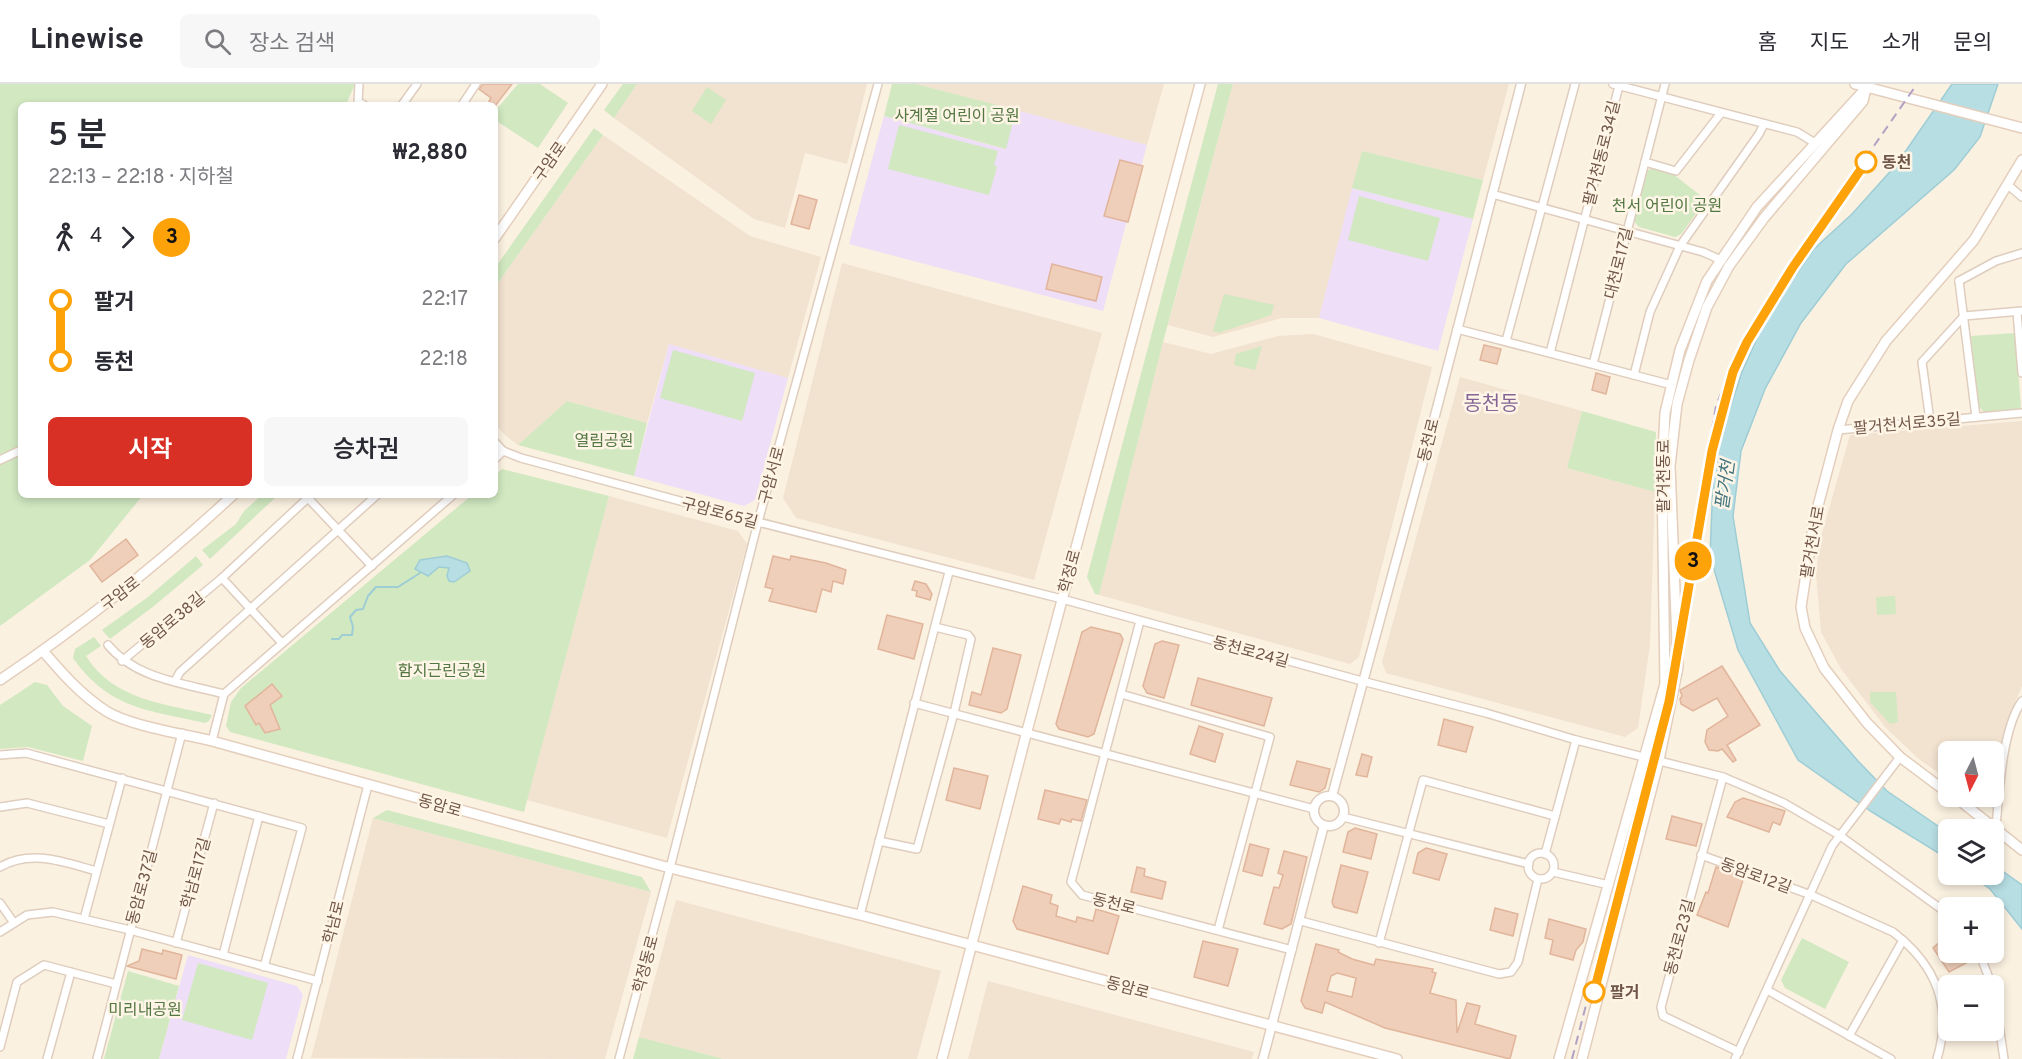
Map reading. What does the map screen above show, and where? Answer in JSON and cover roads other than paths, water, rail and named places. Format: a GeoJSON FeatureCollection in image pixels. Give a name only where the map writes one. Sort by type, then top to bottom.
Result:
{"type":"FeatureCollection","features":[{"type":"Feature","properties":{"kind":"main road","name":"구암로"},"geometry":{"type":"LineString","coordinates":[[498,234],[602,84]]}},
{"type":"Feature","properties":{"kind":"main road","name":"학정로"},"geometry":{"type":"LineString","coordinates":[[942,1059],[1200,84]]}},
{"type":"Feature","properties":{"kind":"main road"},"geometry":{"type":"LineString","coordinates":[[1855,84],[2018,128]]}},
{"type":"Feature","properties":{"kind":"main road","name":"팔거천동로"},"geometry":{"type":"LineString","coordinates":[[1559,1059],[1665,684],[1662,475],[1665,413],[1680,350],[1707,281],[1757,207],[1868,86]]}},
{"type":"Feature","properties":{"kind":"main road","name":"팔거천동로"},"geometry":{"type":"LineString","coordinates":[[1582,1059],[1659,760],[1678,667],[1670,466],[1677,404],[1689,360],[1707,307],[1729,266],[1764,218],[1863,101],[1868,86]]}},
{"type":"Feature","properties":{"kind":"main road","name":"팔거천서로"},"geometry":{"type":"LineString","coordinates":[[1938,786],[1900,757],[1867,723],[1839,688],[1824,668],[1805,628],[1801,607],[1814,521],[1848,401],[1886,341],[1974,240],[2022,160]]}},
{"type":"Feature","properties":{"kind":"main road","name":"구암로"},"geometry":{"type":"LineString","coordinates":[[0,680],[133,584],[229,498]]}},
{"type":"Feature","properties":{"kind":"main road","name":"동암로"},"geometry":{"type":"LineString","coordinates":[[43,651],[77,689],[108,712],[670,868],[860,915],[1397,1059]]}},
{"type":"Feature","properties":{"kind":"main road"},"geometry":{"type":"LineString","coordinates":[[1968,807],[1985,819]]}},
{"type":"Feature","properties":{"kind":"main road"},"geometry":{"type":"LineString","coordinates":[[2004,834],[2022,850]]}},
{"type":"Feature","properties":{"kind":"street"},"geometry":{"type":"LineString","coordinates":[[358,102],[359,84]]}},
{"type":"Feature","properties":{"kind":"street"},"geometry":{"type":"LineString","coordinates":[[404,102],[417,84]]}},
{"type":"Feature","properties":{"kind":"street"},"geometry":{"type":"LineString","coordinates":[[464,102],[476,84]]}},
{"type":"Feature","properties":{"kind":"street","name":"구암서로"},"geometry":{"type":"LineString","coordinates":[[670,868],[758,522],[878,84]]}},
{"type":"Feature","properties":{"kind":"street","name":"동천로"},"geometry":{"type":"LineString","coordinates":[[1332,796],[1521,84]]}},
{"type":"Feature","properties":{"kind":"street"},"geometry":{"type":"LineString","coordinates":[[1506,341],[1575,84]]}},
{"type":"Feature","properties":{"kind":"street","name":"대천로17길"},"geometry":{"type":"LineString","coordinates":[[1593,364],[1665,84]]}},
{"type":"Feature","properties":{"kind":"street"},"geometry":{"type":"LineString","coordinates":[[1616,85],[1797,132],[1815,143]]}},
{"type":"Feature","properties":{"kind":"street","name":"팔거천동로34길"},"geometry":{"type":"LineString","coordinates":[[1550,353],[1616,85]]}},
{"type":"Feature","properties":{"kind":"street"},"geometry":{"type":"LineString","coordinates":[[1645,162],[1676,171],[1721,113]]}},
{"type":"Feature","properties":{"kind":"street"},"geometry":{"type":"LineString","coordinates":[[1634,375],[1650,312],[1680,246],[1760,134],[1764,124]]}},
{"type":"Feature","properties":{"kind":"street"},"geometry":{"type":"LineString","coordinates":[[2008,185],[2022,197]]}},
{"type":"Feature","properties":{"kind":"street","name":"팔거천동로34길"},"geometry":{"type":"LineString","coordinates":[[1492,194],[1703,252],[1721,260]]}},
{"type":"Feature","properties":{"kind":"street"},"geometry":{"type":"LineString","coordinates":[[1948,271],[1959,281],[1996,261],[2022,253]]}},
{"type":"Feature","properties":{"kind":"street","name":"팔거천서로35길"},"geometry":{"type":"LineString","coordinates":[[1959,281],[1976,417]]}},
{"type":"Feature","properties":{"kind":"street"},"geometry":{"type":"LineString","coordinates":[[1930,421],[1922,362],[1964,316],[2020,311],[2022,373]]}},
{"type":"Feature","properties":{"kind":"street"},"geometry":{"type":"LineString","coordinates":[[1457,329],[1672,385]]}},
{"type":"Feature","properties":{"kind":"street","name":"팔거천서로35길"},"geometry":{"type":"LineString","coordinates":[[1838,430],[2022,413]]}},
{"type":"Feature","properties":{"kind":"street"},"geometry":{"type":"LineString","coordinates":[[498,445],[503,451],[498,456]]}},
{"type":"Feature","properties":{"kind":"street"},"geometry":{"type":"LineString","coordinates":[[0,460],[18,451]]}},
{"type":"Feature","properties":{"kind":"street","name":"구암로65길"},"geometry":{"type":"LineString","coordinates":[[503,451],[758,522],[1062,599]]}},
{"type":"Feature","properties":{"kind":"street","name":"동암로38길"},"geometry":{"type":"LineString","coordinates":[[122,661],[222,578],[308,498]]}},
{"type":"Feature","properties":{"kind":"street","name":"동암로38길"},"geometry":{"type":"LineString","coordinates":[[312,498],[372,566]]}},
{"type":"Feature","properties":{"kind":"street"},"geometry":{"type":"LineString","coordinates":[[175,681],[180,672],[374,498]]}},
{"type":"Feature","properties":{"kind":"street"},"geometry":{"type":"LineString","coordinates":[[212,741],[224,694],[450,498]]}},
{"type":"Feature","properties":{"kind":"street"},"geometry":{"type":"LineString","coordinates":[[860,915],[950,572]]}},
{"type":"Feature","properties":{"kind":"street"},"geometry":{"type":"LineString","coordinates":[[222,578],[282,643]]}},
{"type":"Feature","properties":{"kind":"street","name":"동천로24길"},"geometry":{"type":"LineString","coordinates":[[1062,599],[1362,681]]}},
{"type":"Feature","properties":{"kind":"street"},"geometry":{"type":"LineString","coordinates":[[1106,752],[1140,621]]}},
{"type":"Feature","properties":{"kind":"street"},"geometry":{"type":"LineString","coordinates":[[879,841],[917,849],[954,713],[971,639],[968,635],[935,627]]}},
{"type":"Feature","properties":{"kind":"street","name":"동암로38길"},"geometry":{"type":"LineString","coordinates":[[108,645],[122,661],[139,671],[224,694]]}},
{"type":"Feature","properties":{"kind":"street"},"geometry":{"type":"LineString","coordinates":[[1362,681],[1456,705],[1576,740],[1723,777],[1784,803],[1839,835],[1905,880],[1938,906]]}},
{"type":"Feature","properties":{"kind":"street"},"geometry":{"type":"LineString","coordinates":[[1121,694],[1270,738],[1218,930]]}},
{"type":"Feature","properties":{"kind":"street"},"geometry":{"type":"LineString","coordinates":[[1997,819],[2001,764],[2015,715],[2022,701]]}},
{"type":"Feature","properties":{"kind":"street"},"geometry":{"type":"LineString","coordinates":[[914,703],[1027,731],[1314,809]]}},
{"type":"Feature","properties":{"kind":"street","name":"동암로37길"},"geometry":{"type":"LineString","coordinates":[[97,1059],[182,733]]}},
{"type":"Feature","properties":{"kind":"street"},"geometry":{"type":"LineString","coordinates":[[1545,854],[1576,740]]}},
{"type":"Feature","properties":{"kind":"street","name":"동천로"},"geometry":{"type":"LineString","coordinates":[[1106,752],[1071,882],[1075,888],[1082,895],[1292,950]]}},
{"type":"Feature","properties":{"kind":"street"},"geometry":{"type":"LineString","coordinates":[[0,756],[26,753],[302,828],[264,967]]}},
{"type":"Feature","properties":{"kind":"street","name":"동암로12길"},"geometry":{"type":"LineString","coordinates":[[1737,1055],[1839,835],[1900,757]]}},
{"type":"Feature","properties":{"kind":"street","name":"동천로23길"},"geometry":{"type":"LineString","coordinates":[[1723,777],[1660,1007],[1663,1016],[1737,1055]]}},
{"type":"Feature","properties":{"kind":"street"},"geometry":{"type":"LineString","coordinates":[[84,919],[122,778]]}},
{"type":"Feature","properties":{"kind":"street"},"geometry":{"type":"LineString","coordinates":[[1379,943],[1423,780],[1555,816]]}},
{"type":"Feature","properties":{"kind":"street","name":"학남로"},"geometry":{"type":"LineString","coordinates":[[297,1059],[368,785]]}},
{"type":"Feature","properties":{"kind":"street"},"geometry":{"type":"LineString","coordinates":[[1332,796],[1343,805],[1343,817],[1334,825],[1324,825],[1316,819],[1314,809],[1318,800],[1332,796]]}},
{"type":"Feature","properties":{"kind":"street","name":"학남로17길"},"geometry":{"type":"LineString","coordinates":[[176,943],[214,803]]}},
{"type":"Feature","properties":{"kind":"street"},"geometry":{"type":"LineString","coordinates":[[0,807],[11,804],[35,804],[109,824]]}},
{"type":"Feature","properties":{"kind":"street"},"geometry":{"type":"LineString","coordinates":[[222,955],[259,816]]}},
{"type":"Feature","properties":{"kind":"street"},"geometry":{"type":"LineString","coordinates":[[1343,817],[1528,864]]}},
{"type":"Feature","properties":{"kind":"street"},"geometry":{"type":"LineString","coordinates":[[1263,1059],[1324,825]]}},
{"type":"Feature","properties":{"kind":"street"},"geometry":{"type":"LineString","coordinates":[[1545,854],[1553,861],[1553,872],[1545,879],[1538,879],[1530,873],[1528,864],[1533,856],[1545,854]]}},
{"type":"Feature","properties":{"kind":"street","name":"동암로12길"},"geometry":{"type":"LineString","coordinates":[[1701,855],[1811,895],[1893,932],[1903,940],[1927,964],[1938,992],[1945,1018],[1942,1044],[1937,1059]]}},
{"type":"Feature","properties":{"kind":"street"},"geometry":{"type":"LineString","coordinates":[[0,867],[21,858],[38,857],[96,871]]}},
{"type":"Feature","properties":{"kind":"street","name":"학정동로"},"geometry":{"type":"LineString","coordinates":[[619,1059],[670,868]]}},
{"type":"Feature","properties":{"kind":"street"},"geometry":{"type":"LineString","coordinates":[[1553,872],[1609,885]]}},
{"type":"Feature","properties":{"kind":"street"},"geometry":{"type":"LineString","coordinates":[[1300,921],[1499,974],[1511,972],[1518,962],[1538,879]]}},
{"type":"Feature","properties":{"kind":"street"},"geometry":{"type":"LineString","coordinates":[[0,903],[14,923]]}},
{"type":"Feature","properties":{"kind":"street"},"geometry":{"type":"LineString","coordinates":[[0,932],[27,915],[52,912],[130,930],[318,981]]}},
{"type":"Feature","properties":{"kind":"street"},"geometry":{"type":"LineString","coordinates":[[1849,1035],[1903,940]]}},
{"type":"Feature","properties":{"kind":"street"},"geometry":{"type":"LineString","coordinates":[[0,1047],[17,982],[44,965],[116,984]]}},
{"type":"Feature","properties":{"kind":"street"},"geometry":{"type":"LineString","coordinates":[[47,1059],[71,972]]}},
{"type":"Feature","properties":{"kind":"street"},"geometry":{"type":"LineString","coordinates":[[1767,990],[1891,1059]]}},
{"type":"Feature","properties":{"kind":"street"},"geometry":{"type":"LineString","coordinates":[[2001,1041],[2004,1059]]}},
{"type":"Feature","properties":{"kind":"water","name":"팔거천"},"geometry":{"type":"Polygon","coordinates":[[[1952,84],[1998,84],[1980,137],[1954,170],[1846,264],[1801,323],[1765,389],[1741,451],[1733,516],[1750,623],[1780,671],[1858,761],[1887,791],[1938,826],[1938,853],[1872,812],[1798,760],[1738,650],[1710,556],[1714,457],[1742,372],[1767,316],[1814,249],[1852,214],[1896,165],[1952,84]]]}},
{"type":"Feature","properties":{"kind":"water"},"geometry":{"type":"Polygon","coordinates":[[[447,556],[467,563],[470,571],[454,582],[449,581],[447,576],[449,568],[439,567],[428,576],[415,569],[420,560],[447,556]]]}},
{"type":"Feature","properties":{"kind":"water"},"geometry":{"type":"Polygon","coordinates":[[[2004,872],[2022,885],[2022,929],[2004,906],[2004,897],[1996,897],[1984,885],[2004,885],[2004,872]]]}},
{"type":"Feature","properties":{"kind":"waterway"},"geometry":{"type":"LineString","coordinates":[[332,639],[339,639],[342,635],[352,635],[353,627],[350,617],[356,610],[363,609],[368,596],[376,587],[398,587],[420,573]]}},
{"type":"Feature","properties":{"kind":"railway"},"geometry":{"type":"LineString","coordinates":[[1572,1059],[1664,705],[1716,406],[1739,348],[1762,307],[1917,84]]}},
{"type":"Feature","properties":{"kind":"metro line","name":"3"},"geometry":{"type":"LineString","coordinates":[[1594,992],[1669,702],[1712,451],[1733,372],[1747,342],[1793,267],[1866,162]]}},
{"type":"Feature","properties":{"kind":"place","name":"동천"},"geometry":{"type":"Point","coordinates":[1866,162]}},
{"type":"Feature","properties":{"kind":"place","name":"팔거"},"geometry":{"type":"Point","coordinates":[1594,992]}},
{"type":"Feature","properties":{"kind":"district","name":"동천동"},"geometry":{"type":"Point","coordinates":[1491,403]}},
{"type":"Feature","properties":{"kind":"park label","name":"사계절 어린이 공원"},"geometry":{"type":"Point","coordinates":[957,115]}},
{"type":"Feature","properties":{"kind":"park label","name":"천서 어린이 공원"},"geometry":{"type":"Point","coordinates":[1667,205]}},
{"type":"Feature","properties":{"kind":"park label","name":"열림공원"},"geometry":{"type":"Point","coordinates":[604,440]}},
{"type":"Feature","properties":{"kind":"park label","name":"함지근린공원"},"geometry":{"type":"Point","coordinates":[442,670]}},
{"type":"Feature","properties":{"kind":"park label","name":"미리내공원"},"geometry":{"type":"Point","coordinates":[145,1009]}}]}
